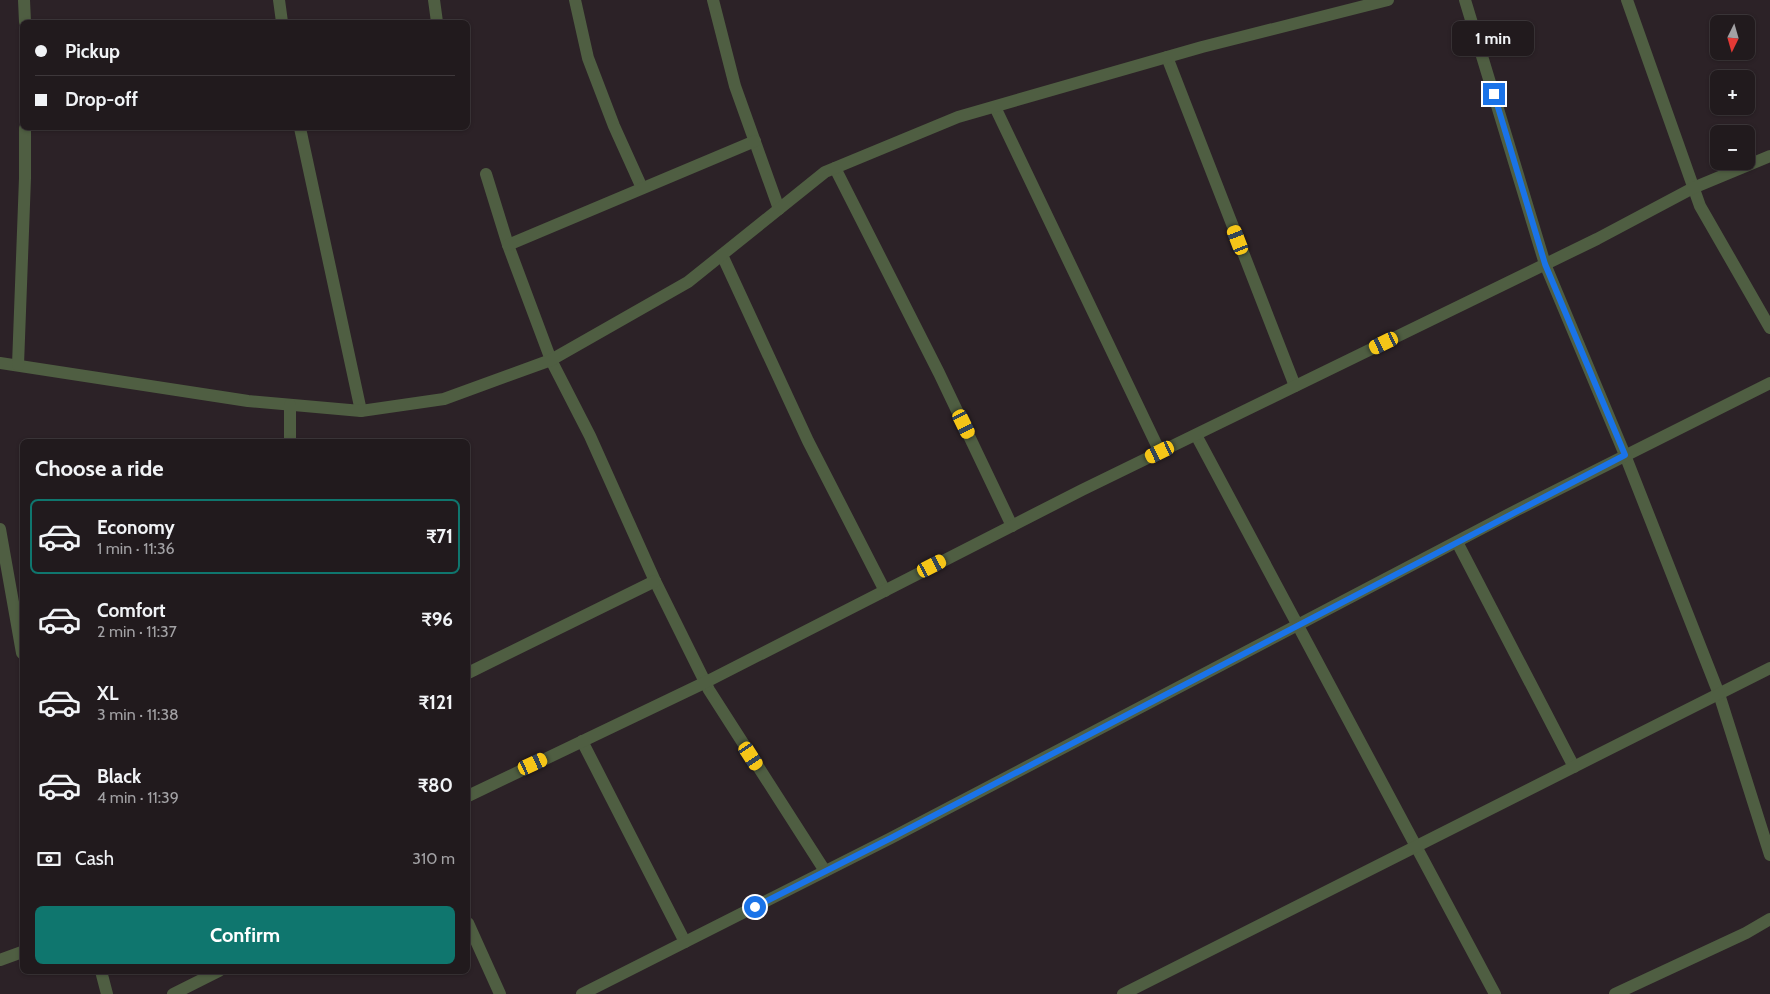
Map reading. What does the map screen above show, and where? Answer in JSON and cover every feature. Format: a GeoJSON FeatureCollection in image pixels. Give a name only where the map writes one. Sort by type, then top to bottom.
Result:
{"type":"FeatureCollection","features":[{"type":"Feature","properties":{"kind":"street"},"geometry":{"type":"LineString","coordinates":[[24,0],[25,20]]}},
{"type":"Feature","properties":{"kind":"street"},"geometry":{"type":"LineString","coordinates":[[279,0],[282,20]]}},
{"type":"Feature","properties":{"kind":"street"},"geometry":{"type":"LineString","coordinates":[[434,0],[437,20]]}},
{"type":"Feature","properties":{"kind":"street"},"geometry":{"type":"LineString","coordinates":[[575,0],[588,58],[614,126],[642,188]]}},
{"type":"Feature","properties":{"kind":"street"},"geometry":{"type":"LineString","coordinates":[[713,0],[735,86],[779,209]]}},
{"type":"Feature","properties":{"kind":"street"},"geometry":{"type":"LineString","coordinates":[[0,363],[248,401],[361,411],[444,399],[551,360],[688,282],[825,172],[958,117],[1167,57],[1388,0]]}},
{"type":"Feature","properties":{"kind":"street"},"geometry":{"type":"LineString","coordinates":[[1465,0],[1545,264],[1625,455],[1719,694],[1770,855]]}},
{"type":"Feature","properties":{"kind":"street"},"geometry":{"type":"LineString","coordinates":[[1627,0],[1700,206],[1770,328]]}},
{"type":"Feature","properties":{"kind":"street"},"geometry":{"type":"LineString","coordinates":[[1167,57],[1295,386]]}},
{"type":"Feature","properties":{"kind":"street"},"geometry":{"type":"LineString","coordinates":[[995,107],[1160,452]]}},
{"type":"Feature","properties":{"kind":"street"},"geometry":{"type":"LineString","coordinates":[[18,365],[26,178],[25,130]]}},
{"type":"Feature","properties":{"kind":"street"},"geometry":{"type":"LineString","coordinates":[[300,130],[361,411]]}},
{"type":"Feature","properties":{"kind":"street"},"geometry":{"type":"LineString","coordinates":[[508,245],[755,141]]}},
{"type":"Feature","properties":{"kind":"street"},"geometry":{"type":"LineString","coordinates":[[470,795],[706,682],[1160,452],[1598,239],[1693,188],[1770,156]]}},
{"type":"Feature","properties":{"kind":"street"},"geometry":{"type":"LineString","coordinates":[[835,168],[939,373],[1012,526]]}},
{"type":"Feature","properties":{"kind":"street"},"geometry":{"type":"LineString","coordinates":[[486,174],[508,245],[551,360],[590,436],[655,582],[706,682],[825,871]]}},
{"type":"Feature","properties":{"kind":"street"},"geometry":{"type":"LineString","coordinates":[[722,255],[808,441],[885,591]]}},
{"type":"Feature","properties":{"kind":"street"},"geometry":{"type":"LineString","coordinates":[[582,994],[825,871],[1625,455],[1770,383]]}},
{"type":"Feature","properties":{"kind":"street"},"geometry":{"type":"LineString","coordinates":[[290,405],[290,439]]}},
{"type":"Feature","properties":{"kind":"street"},"geometry":{"type":"LineString","coordinates":[[1196,435],[1299,624],[1495,994]]}},
{"type":"Feature","properties":{"kind":"street"},"geometry":{"type":"LineString","coordinates":[[0,529],[20,641]]}},
{"type":"Feature","properties":{"kind":"street"},"geometry":{"type":"LineString","coordinates":[[1457,542],[1574,767]]}},
{"type":"Feature","properties":{"kind":"street"},"geometry":{"type":"LineString","coordinates":[[470,672],[655,582]]}},
{"type":"Feature","properties":{"kind":"street"},"geometry":{"type":"LineString","coordinates":[[1123,994],[1770,668]]}},
{"type":"Feature","properties":{"kind":"street"},"geometry":{"type":"LineString","coordinates":[[582,741],[685,942]]}},
{"type":"Feature","properties":{"kind":"street"},"geometry":{"type":"LineString","coordinates":[[1615,994],[1746,933],[1770,919]]}},
{"type":"Feature","properties":{"kind":"street"},"geometry":{"type":"LineString","coordinates":[[470,927],[500,994]]}},
{"type":"Feature","properties":{"kind":"street"},"geometry":{"type":"LineString","coordinates":[[0,960],[20,953]]}},
{"type":"Feature","properties":{"kind":"street"},"geometry":{"type":"LineString","coordinates":[[101,974],[107,994]]}},
{"type":"Feature","properties":{"kind":"street"},"geometry":{"type":"LineString","coordinates":[[173,994],[213,974]]}},
{"type":"Feature","properties":{"kind":"route"},"geometry":{"type":"LineString","coordinates":[[755,907],[1625,455],[1545,264],[1494,94]]}}]}
